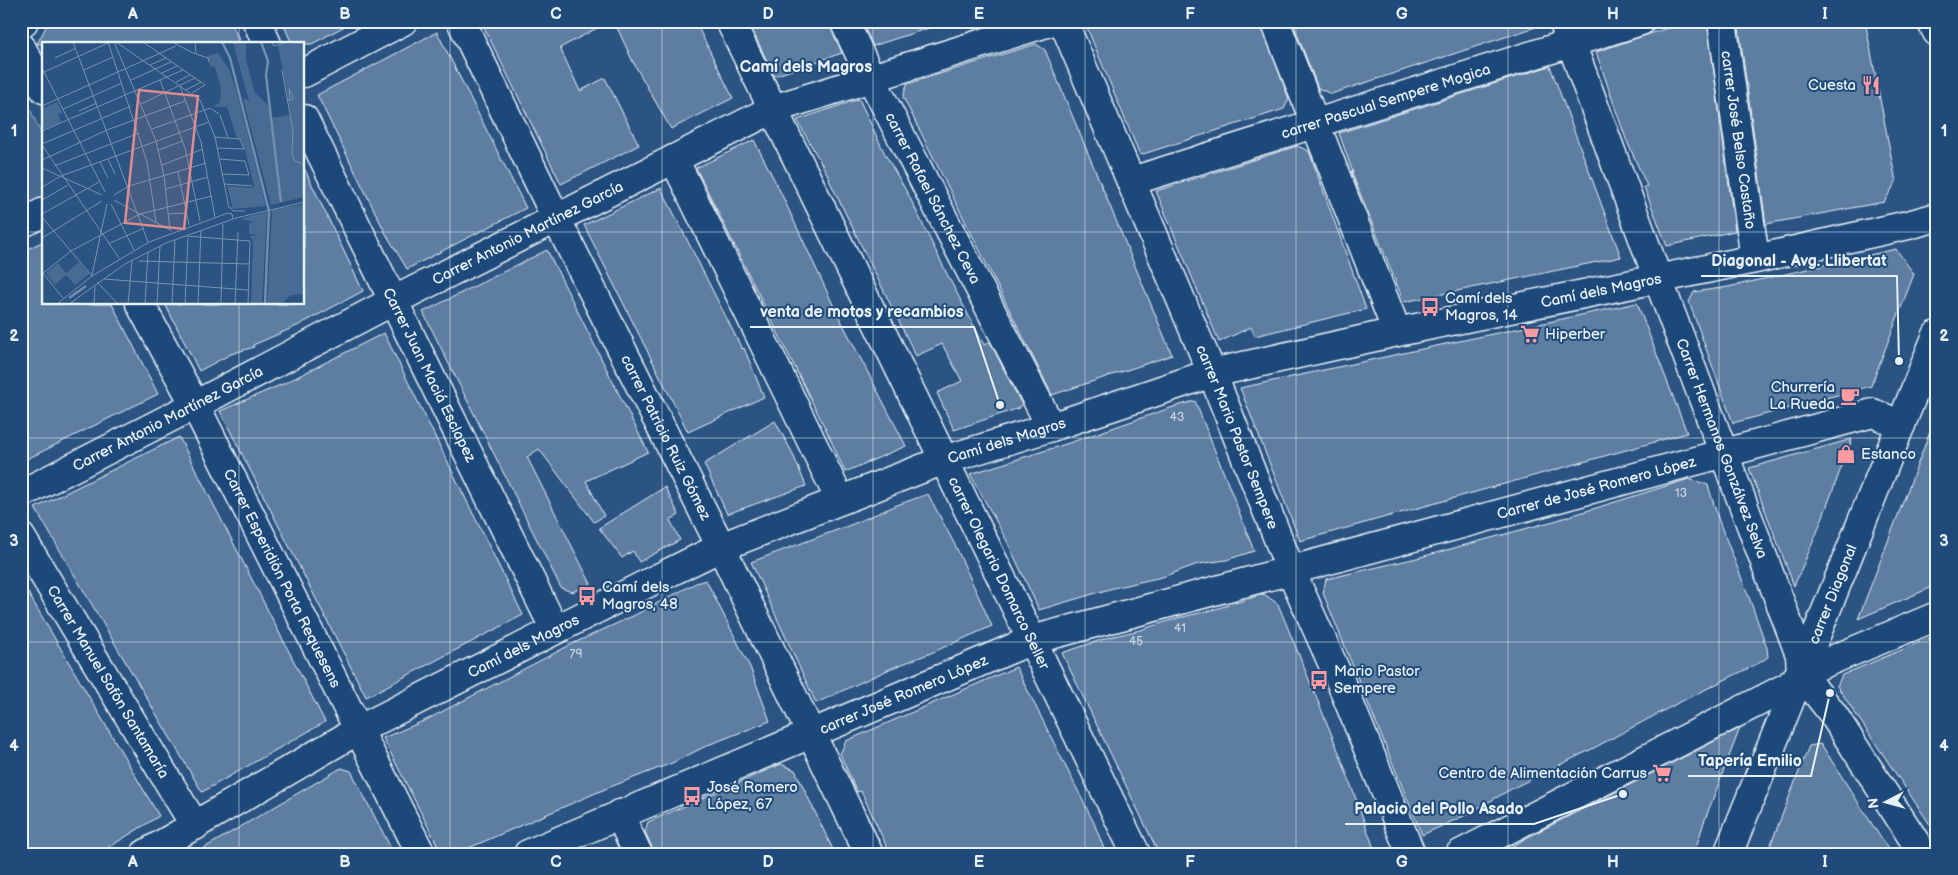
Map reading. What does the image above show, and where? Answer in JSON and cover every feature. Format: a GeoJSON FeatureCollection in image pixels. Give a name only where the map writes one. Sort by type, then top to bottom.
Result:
{"type":"FeatureCollection","features":[{"type":"Feature","properties":{"kind":"main road"},"geometry":{"type":"LineString","coordinates":[[21,26],[24,21]]}},
{"type":"Feature","properties":{"kind":"main road"},"geometry":{"type":"LineString","coordinates":[[257,21],[267,42]]}},
{"type":"Feature","properties":{"kind":"main road"},"geometry":{"type":"LineString","coordinates":[[305,72],[403,21]]}},
{"type":"Feature","properties":{"kind":"main road","name":"carrer Patricio Ruiz Gómez"},"geometry":{"type":"LineString","coordinates":[[461,21],[556,218],[722,547],[869,854]]}},
{"type":"Feature","properties":{"kind":"main road","name":"carrer Olegario Domarco Seller"},"geometry":{"type":"LineString","coordinates":[[730,21],[1136,854]]}},
{"type":"Feature","properties":{"kind":"main road","name":"carrer Rafael Sánchez Ceva"},"geometry":{"type":"LineString","coordinates":[[844,21],[871,78],[1051,427]]}},
{"type":"Feature","properties":{"kind":"main road","name":"Carrer Antonio Martínez García"},"geometry":{"type":"LineString","coordinates":[[21,494],[195,406],[393,301],[773,109],[1053,21]]}},
{"type":"Feature","properties":{"kind":"main road","name":"carrer Mario Pastor Sempere"},"geometry":{"type":"LineString","coordinates":[[1063,21],[1212,373],[1291,571],[1339,678],[1410,854]]}},
{"type":"Feature","properties":{"kind":"main road"},"geometry":{"type":"LineString","coordinates":[[1275,21],[1397,332]]}},
{"type":"Feature","properties":{"kind":"main road","name":"carrer Pascual Sempere Mogica"},"geometry":{"type":"LineString","coordinates":[[1132,181],[1314,124],[1567,32],[1641,21]]}},
{"type":"Feature","properties":{"kind":"main road","name":"carrer José Belso Castaño"},"geometry":{"type":"LineString","coordinates":[[1722,21],[1755,259]]}},
{"type":"Feature","properties":{"kind":"main road"},"geometry":{"type":"LineString","coordinates":[[1931,21],[1937,32]]}},
{"type":"Feature","properties":{"kind":"main road","name":"Carrer Hermanos Gonzálvez Selva"},"geometry":{"type":"LineString","coordinates":[[1567,32],[1800,655],[1801,673],[1833,714],[1922,854]]}},
{"type":"Feature","properties":{"kind":"main road"},"geometry":{"type":"LineString","coordinates":[[21,47],[42,85]]}},
{"type":"Feature","properties":{"kind":"main road","name":"Carrer Juan Maciá Esclapez"},"geometry":{"type":"LineString","coordinates":[[305,121],[555,630]]}},
{"type":"Feature","properties":{"kind":"main road"},"geometry":{"type":"LineString","coordinates":[[674,159],[840,500]]}},
{"type":"Feature","properties":{"kind":"main road"},"geometry":{"type":"LineString","coordinates":[[21,224],[42,213]]}},
{"type":"Feature","properties":{"kind":"main road","name":"Camí dels Magros"},"geometry":{"type":"LineString","coordinates":[[145,854],[358,730],[722,547],[944,460],[1051,427],[1212,373],[1397,332],[1755,259],[1937,217]]}},
{"type":"Feature","properties":{"kind":"main road","name":"Carrer Esperidión Porta Requesens"},"geometry":{"type":"LineString","coordinates":[[141,305],[195,406],[420,854]]}},
{"type":"Feature","properties":{"kind":"main road","name":"carrer Diagonal"},"geometry":{"type":"LineString","coordinates":[[1728,854],[1937,335]]}},
{"type":"Feature","properties":{"kind":"main road","name":"Carrer de José Romero López"},"geometry":{"type":"LineString","coordinates":[[1291,571],[1872,413],[1901,425]]}},
{"type":"Feature","properties":{"kind":"main road","name":"Carrer Manuel Safón Santamaría"},"geometry":{"type":"LineString","coordinates":[[21,537],[195,826]]}},
{"type":"Feature","properties":{"kind":"main road","name":"carrer José Romero López"},"geometry":{"type":"LineString","coordinates":[[528,854],[1032,640],[1291,571]]}},
{"type":"Feature","properties":{"kind":"main road"},"geometry":{"type":"LineString","coordinates":[[1460,854],[1788,686],[1801,673],[1937,616]]}},
{"type":"Feature","properties":{"kind":"main road"},"geometry":{"type":"LineString","coordinates":[[619,814],[638,854]]}},
{"type":"Feature","properties":{"kind":"shaded area"},"geometry":{"type":"Polygon","coordinates":[[[21,89],[42,136],[42,197],[21,208],[21,89]]]}},
{"type":"Feature","properties":{"kind":"building"},"geometry":{"type":"Polygon","coordinates":[[[49,21],[230,21],[240,42],[42,42],[42,44],[37,44],[49,21]]]}},
{"type":"Feature","properties":{"kind":"building"},"geometry":{"type":"Polygon","coordinates":[[[282,21],[354,21],[312,44],[291,42],[282,21]]]}},
{"type":"Feature","properties":{"kind":"building"},"geometry":{"type":"Polygon","coordinates":[[[481,21],[610,21],[560,48],[580,91],[605,78],[639,145],[561,184],[481,21]]]}},
{"type":"Feature","properties":{"kind":"building"},"geometry":{"type":"Polygon","coordinates":[[[614,21],[695,21],[733,98],[671,129],[633,62],[614,21]]]}},
{"type":"Feature","properties":{"kind":"building"},"geometry":{"type":"Polygon","coordinates":[[[748,21],[829,21],[842,53],[774,76],[748,21]]]}},
{"type":"Feature","properties":{"kind":"building"},"geometry":{"type":"Polygon","coordinates":[[[861,21],[935,21],[935,26],[873,46],[861,21]]]}},
{"type":"Feature","properties":{"kind":"building"},"geometry":{"type":"Polygon","coordinates":[[[1111,21],[1260,21],[1289,99],[1284,109],[1140,155],[1087,28],[1111,21]]]}},
{"type":"Feature","properties":{"kind":"building"},"geometry":{"type":"Polygon","coordinates":[[[1292,21],[1541,21],[1542,25],[1331,94],[1318,88],[1292,21]]]}},
{"type":"Feature","properties":{"kind":"building"},"geometry":{"type":"Polygon","coordinates":[[[1688,21],[1707,21],[1735,231],[1667,246],[1644,187],[1647,186],[1626,139],[1596,52],[1688,21]]]}},
{"type":"Feature","properties":{"kind":"building"},"geometry":{"type":"Polygon","coordinates":[[[1738,21],[1865,21],[1896,182],[1884,202],[1766,224],[1738,21]]]}},
{"type":"Feature","properties":{"kind":"building"},"geometry":{"type":"Polygon","coordinates":[[[437,32],[526,208],[407,269],[386,234],[317,95],[437,32]]]}},
{"type":"Feature","properties":{"kind":"building"},"geometry":{"type":"Polygon","coordinates":[[[1036,44],[1045,50],[1172,355],[1052,395],[903,97],[907,84],[1036,44]]]}},
{"type":"Feature","properties":{"kind":"building"},"geometry":{"type":"Polygon","coordinates":[[[1550,66],[1621,257],[1404,302],[1351,171],[1353,173],[1339,133],[1550,66]]]}},
{"type":"Feature","properties":{"kind":"building"},"geometry":{"type":"Polygon","coordinates":[[[859,99],[885,154],[908,194],[984,345],[990,342],[1022,405],[1019,408],[954,430],[937,393],[962,381],[942,344],[916,356],[830,179],[797,120],[859,99]]]}},
{"type":"Feature","properties":{"kind":"building"},"geometry":{"type":"Polygon","coordinates":[[[754,140],[836,311],[906,446],[845,472],[696,168],[754,140]]]}},
{"type":"Feature","properties":{"kind":"building"},"geometry":{"type":"Polygon","coordinates":[[[1297,146],[1309,151],[1366,309],[1255,336],[1251,327],[1219,342],[1156,191],[1297,146]]]}},
{"type":"Feature","properties":{"kind":"building"},"geometry":{"type":"Polygon","coordinates":[[[305,170],[363,291],[297,326],[253,345],[254,347],[231,354],[199,371],[166,305],[305,305],[305,170]]]}},
{"type":"Feature","properties":{"kind":"building"},"geometry":{"type":"Polygon","coordinates":[[[661,188],[742,349],[744,348],[764,397],[688,432],[584,225],[661,188]]]}},
{"type":"Feature","properties":{"kind":"building"},"geometry":{"type":"Polygon","coordinates":[[[42,242],[42,305],[113,305],[158,394],[21,462],[21,252],[42,242]]]}},
{"type":"Feature","properties":{"kind":"building"},"geometry":{"type":"Polygon","coordinates":[[[1896,249],[1914,274],[1871,386],[1733,423],[1689,302],[1694,292],[1728,287],[1896,249]]]}},
{"type":"Feature","properties":{"kind":"building"},"geometry":{"type":"Polygon","coordinates":[[[547,250],[648,452],[586,481],[604,516],[594,522],[539,449],[527,457],[591,584],[572,592],[561,588],[423,312],[547,250]]]}},
{"type":"Feature","properties":{"kind":"building"},"geometry":{"type":"Polygon","coordinates":[[[1637,303],[1687,433],[1300,541],[1240,388],[1637,303]]]}},
{"type":"Feature","properties":{"kind":"building"},"geometry":{"type":"Polygon","coordinates":[[[384,333],[523,615],[366,697],[220,411],[285,383],[384,333]]]}},
{"type":"Feature","properties":{"kind":"building"},"geometry":{"type":"Polygon","coordinates":[[[1195,401],[1254,551],[1226,560],[1198,564],[1162,577],[1113,588],[1039,610],[1007,541],[970,474],[1195,401]]]}},
{"type":"Feature","properties":{"kind":"building"},"geometry":{"type":"Polygon","coordinates":[[[1935,419],[1937,419],[1937,585],[1858,619],[1935,419]]]}},
{"type":"Feature","properties":{"kind":"building"},"geometry":{"type":"Polygon","coordinates":[[[775,421],[792,452],[806,486],[727,514],[704,464],[775,421]]]}},
{"type":"Feature","properties":{"kind":"building"},"geometry":{"type":"Polygon","coordinates":[[[179,437],[325,722],[202,792],[35,508],[179,437]]]}},
{"type":"Feature","properties":{"kind":"building"},"geometry":{"type":"Polygon","coordinates":[[[1852,439],[1816,535],[1794,586],[1749,468],[1852,439]]]}},
{"type":"Feature","properties":{"kind":"building"},"geometry":{"type":"Polygon","coordinates":[[[1689,479],[1708,485],[1719,521],[1767,648],[1768,657],[1513,788],[1466,815],[1422,835],[1323,593],[1326,579],[1417,558],[1554,521],[1689,479]]]}},
{"type":"Feature","properties":{"kind":"building"},"geometry":{"type":"Polygon","coordinates":[[[665,487],[679,515],[670,520],[680,540],[639,562],[633,551],[622,558],[599,528],[665,487]]]}},
{"type":"Feature","properties":{"kind":"building"},"geometry":{"type":"Polygon","coordinates":[[[928,494],[956,547],[992,626],[892,668],[816,703],[751,562],[928,494]]]}},
{"type":"Feature","properties":{"kind":"building"},"geometry":{"type":"Polygon","coordinates":[[[706,580],[750,667],[770,721],[708,745],[672,763],[605,789],[455,854],[442,854],[383,738],[426,720],[574,643],[633,616],[696,583],[706,580]]]}},
{"type":"Feature","properties":{"kind":"building"},"geometry":{"type":"Polygon","coordinates":[[[21,581],[159,816],[98,854],[21,854],[21,581]]]}},
{"type":"Feature","properties":{"kind":"building"},"geometry":{"type":"Polygon","coordinates":[[[1264,594],[1278,604],[1340,755],[1376,854],[1159,854],[1062,653],[1110,637],[1209,611],[1264,594]]]}},
{"type":"Feature","properties":{"kind":"building"},"geometry":{"type":"Polygon","coordinates":[[[1937,635],[1937,835],[1837,686],[1842,675],[1937,635]]]}},
{"type":"Feature","properties":{"kind":"building"},"geometry":{"type":"Polygon","coordinates":[[[1016,667],[1094,823],[1106,854],[890,854],[861,791],[857,792],[840,754],[846,741],[1016,667]]]}},
{"type":"Feature","properties":{"kind":"building"},"geometry":{"type":"Polygon","coordinates":[[[1740,728],[1704,822],[1694,854],[1499,854],[1528,837],[1740,728]]]}},
{"type":"Feature","properties":{"kind":"building"},"geometry":{"type":"Polygon","coordinates":[[[1821,744],[1891,854],[1767,854],[1809,746],[1821,744]]]}},
{"type":"Feature","properties":{"kind":"building"},"geometry":{"type":"Polygon","coordinates":[[[781,764],[795,770],[835,854],[655,854],[645,832],[648,822],[781,764]]]}},
{"type":"Feature","properties":{"kind":"building"},"geometry":{"type":"Polygon","coordinates":[[[341,768],[351,771],[394,854],[194,854],[341,768]]]}},
{"type":"Feature","properties":{"kind":"place","name":"Cuesta"},"geometry":{"type":"Point","coordinates":[1871,85]}},
{"type":"Feature","properties":{"kind":"place","name":"Camí dels Magros, 14"},"geometry":{"type":"Point","coordinates":[1430,307]}},
{"type":"Feature","properties":{"kind":"place","name":"Hiperber"},"geometry":{"type":"Point","coordinates":[1530,334]}},
{"type":"Feature","properties":{"kind":"place","name":"Diagonal - Avg. Llibertat"},"geometry":{"type":"Point","coordinates":[1899,361]}},
{"type":"Feature","properties":{"kind":"place","name":"Churrería La Rueda"},"geometry":{"type":"Point","coordinates":[1850,396]}},
{"type":"Feature","properties":{"kind":"place","name":"venta de motos y recambios"},"geometry":{"type":"Point","coordinates":[1000,405]}},
{"type":"Feature","properties":{"kind":"place","name":"Estanco"},"geometry":{"type":"Point","coordinates":[1846,454]}},
{"type":"Feature","properties":{"kind":"place","name":"Camí dels Magros, 48"},"geometry":{"type":"Point","coordinates":[587,596]}},
{"type":"Feature","properties":{"kind":"place","name":"Mario Pastor Sempere"},"geometry":{"type":"Point","coordinates":[1319,680]}},
{"type":"Feature","properties":{"kind":"place","name":"Tapería Emilio"},"geometry":{"type":"Point","coordinates":[1830,693]}},
{"type":"Feature","properties":{"kind":"place","name":"Centro de Alimentación Carrus"},"geometry":{"type":"Point","coordinates":[1662,773]}},
{"type":"Feature","properties":{"kind":"place","name":"Palacio del Pollo Asado"},"geometry":{"type":"Point","coordinates":[1623,794]}},
{"type":"Feature","properties":{"kind":"place","name":"José Romero López, 67"},"geometry":{"type":"Point","coordinates":[692,796]}},
{"type":"Feature","properties":{"kind":"district","name":"Camí dels Magros"},"geometry":{"type":"Point","coordinates":[806,67]}}]}
